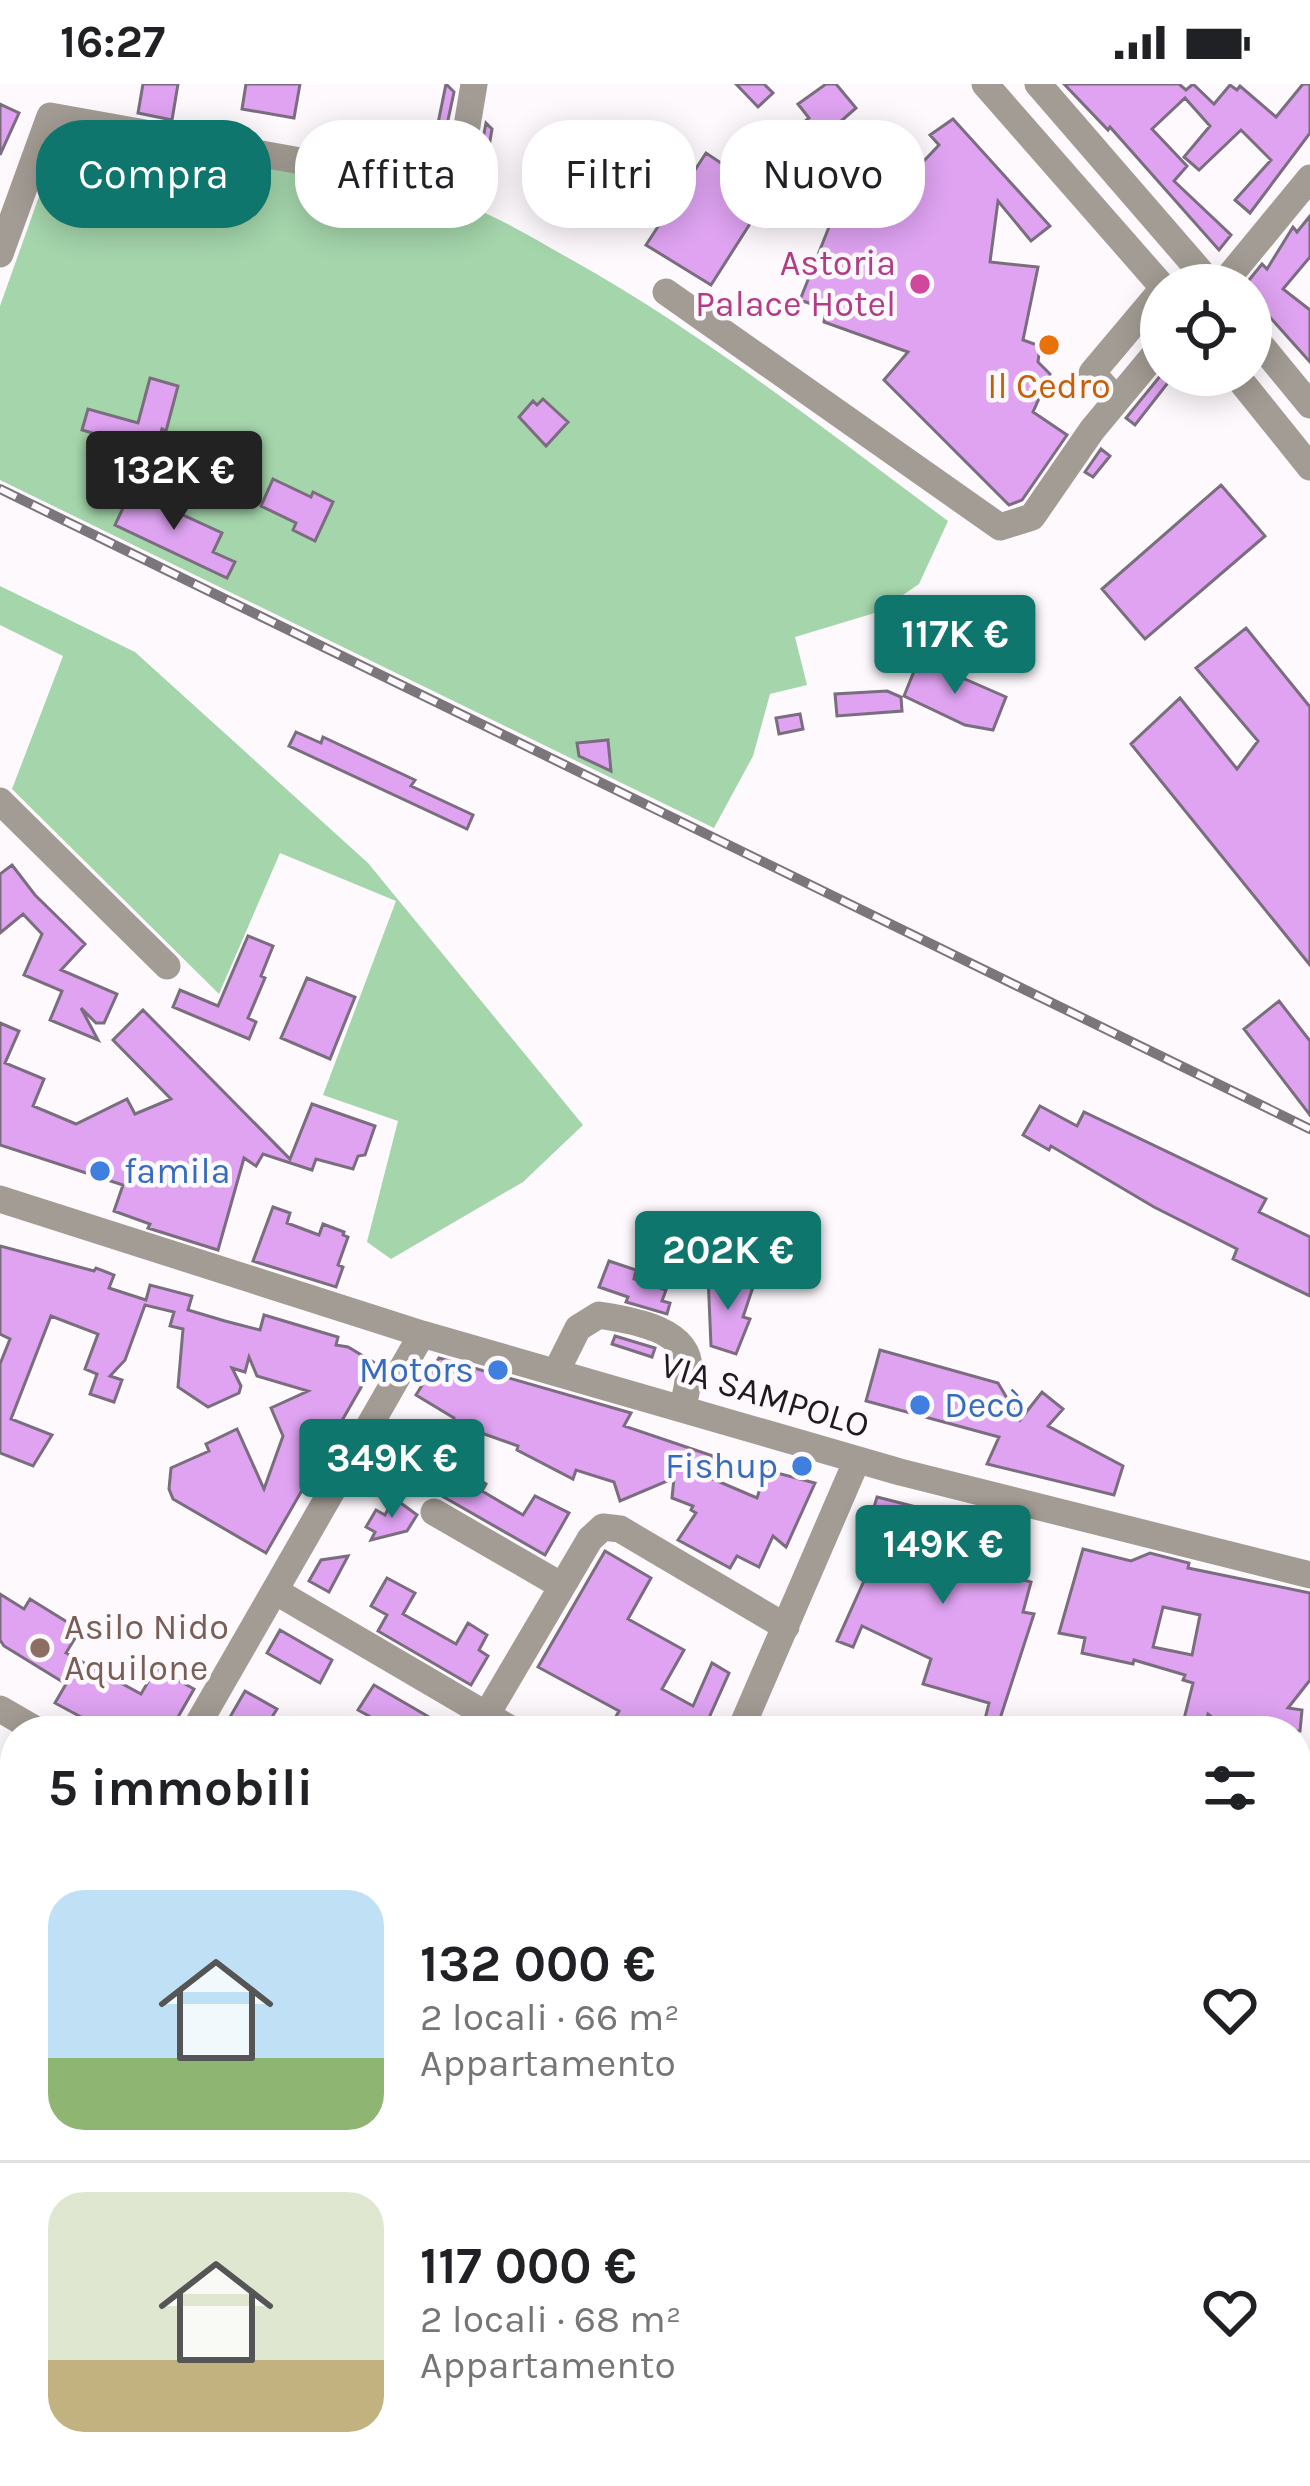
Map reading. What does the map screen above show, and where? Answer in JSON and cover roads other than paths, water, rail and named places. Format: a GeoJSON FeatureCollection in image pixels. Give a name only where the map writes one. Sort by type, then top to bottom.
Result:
{"type":"FeatureCollection","features":[{"type":"Feature","properties":{"kind":"street"},"geometry":{"type":"LineString","coordinates":[[0,254],[50,116],[451,185],[474,84]]}},
{"type":"Feature","properties":{"kind":"street"},"geometry":{"type":"LineString","coordinates":[[985,84],[1140,264]]}},
{"type":"Feature","properties":{"kind":"street"},"geometry":{"type":"LineString","coordinates":[[1038,84],[1194,264]]}},
{"type":"Feature","properties":{"kind":"street"},"geometry":{"type":"LineString","coordinates":[[1239,264],[1310,178]]}},
{"type":"Feature","properties":{"kind":"street"},"geometry":{"type":"LineString","coordinates":[[666,292],[1000,526],[1032,517],[1140,372]]}},
{"type":"Feature","properties":{"kind":"street"},"geometry":{"type":"LineString","coordinates":[[1117,400],[1092,373],[1140,314]]}},
{"type":"Feature","properties":{"kind":"street"},"geometry":{"type":"LineString","coordinates":[[1272,359],[1310,405]]}},
{"type":"Feature","properties":{"kind":"street"},"geometry":{"type":"LineString","coordinates":[[1252,396],[1310,466]]}},
{"type":"Feature","properties":{"kind":"street"},"geometry":{"type":"LineString","coordinates":[[0,801],[167,966]]}},
{"type":"Feature","properties":{"kind":"street","name":"VIA SAMPOLO"},"geometry":{"type":"LineString","coordinates":[[0,1198],[422,1334],[857,1460],[1310,1575]]}},
{"type":"Feature","properties":{"kind":"street"},"geometry":{"type":"LineString","coordinates":[[557,1370],[578,1328],[598,1315],[631,1320],[679,1343],[690,1366],[682,1408]]}},
{"type":"Feature","properties":{"kind":"street"},"geometry":{"type":"LineString","coordinates":[[203,1716],[422,1334]]}},
{"type":"Feature","properties":{"kind":"street"},"geometry":{"type":"LineString","coordinates":[[747,1716],[857,1460]]}},
{"type":"Feature","properties":{"kind":"street"},"geometry":{"type":"LineString","coordinates":[[434,1512],[562,1586]]}},
{"type":"Feature","properties":{"kind":"street"},"geometry":{"type":"LineString","coordinates":[[485,1716],[590,1539],[603,1527],[620,1529],[786,1627]]}},
{"type":"Feature","properties":{"kind":"street"},"geometry":{"type":"LineString","coordinates":[[274,1591],[470,1716]]}},
{"type":"Feature","properties":{"kind":"railway"},"geometry":{"type":"LineString","coordinates":[[0,489],[1310,1129]]}},
{"type":"Feature","properties":{"kind":"place","name":"Astoria Palace Hotel"},"geometry":{"type":"Point","coordinates":[920,284]}},
{"type":"Feature","properties":{"kind":"place","name":"Il Cedro"},"geometry":{"type":"Point","coordinates":[1049,345]}},
{"type":"Feature","properties":{"kind":"place","name":"famila"},"geometry":{"type":"Point","coordinates":[100,1171]}},
{"type":"Feature","properties":{"kind":"place","name":"Motors"},"geometry":{"type":"Point","coordinates":[498,1370]}},
{"type":"Feature","properties":{"kind":"place","name":"Decò"},"geometry":{"type":"Point","coordinates":[920,1405]}},
{"type":"Feature","properties":{"kind":"place","name":"Fishup"},"geometry":{"type":"Point","coordinates":[802,1466]}},
{"type":"Feature","properties":{"kind":"place","name":"Asilo Nido Aquilone"},"geometry":{"type":"Point","coordinates":[40,1648]}}]}
